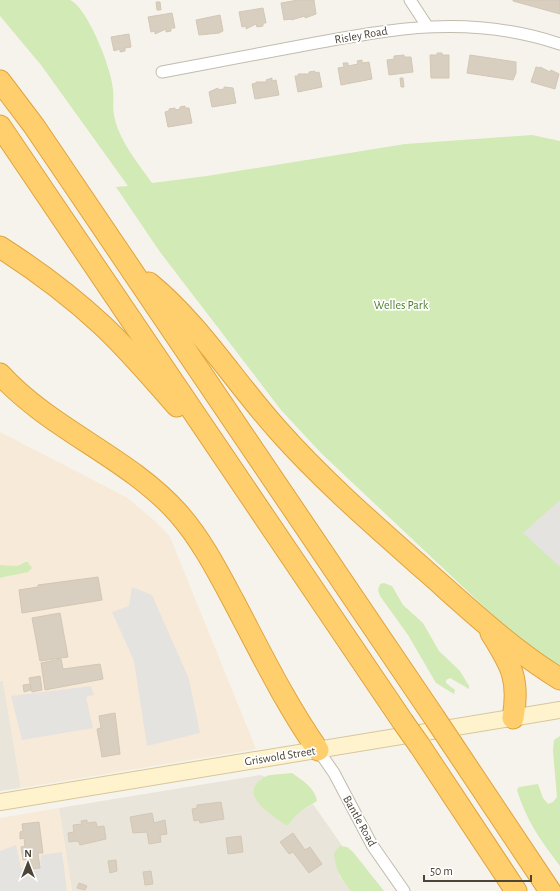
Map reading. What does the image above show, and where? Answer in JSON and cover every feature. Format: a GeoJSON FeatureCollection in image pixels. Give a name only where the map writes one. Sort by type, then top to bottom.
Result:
{"type":"FeatureCollection","features":[{"type":"Feature","properties":{"kind":"highway"},"geometry":{"type":"LineString","coordinates":[[0,81],[34,126],[550,891]]}},
{"type":"Feature","properties":{"kind":"highway"},"geometry":{"type":"LineString","coordinates":[[0,126],[420,746],[516,891]]}},
{"type":"Feature","properties":{"kind":"highway"},"geometry":{"type":"LineString","coordinates":[[0,247],[54,285],[102,325],[131,354],[231,467]]}},
{"type":"Feature","properties":{"kind":"highway"},"geometry":{"type":"LineString","coordinates":[[130,270],[158,291],[183,316],[276,428],[320,475],[483,621],[536,663],[560,679]]}},
{"type":"Feature","properties":{"kind":"highway"},"geometry":{"type":"LineString","coordinates":[[0,374],[35,405],[151,488],[182,518],[208,554],[294,714],[318,750]]}},
{"type":"Feature","properties":{"kind":"highway"},"geometry":{"type":"LineString","coordinates":[[483,621],[508,662],[514,676],[516,693],[513,718]]}},
{"type":"Feature","properties":{"kind":"main road","name":"Griswold Street"},"geometry":{"type":"LineString","coordinates":[[0,802],[560,710]]}},
{"type":"Feature","properties":{"kind":"street"},"geometry":{"type":"LineString","coordinates":[[410,0],[428,26]]}},
{"type":"Feature","properties":{"kind":"street","name":"Risley Road"},"geometry":{"type":"LineString","coordinates":[[162,72],[376,32],[428,26],[453,26],[504,31],[560,44]]}},
{"type":"Feature","properties":{"kind":"street","name":"Bantle Road"},"geometry":{"type":"LineString","coordinates":[[318,750],[334,773],[372,845],[404,891]]}},
{"type":"Feature","properties":{"kind":"shaded area"},"geometry":{"type":"Polygon","coordinates":[[[0,432],[126,497],[156,522],[170,537],[256,749],[21,788],[3,681],[0,681],[0,578],[13,576],[31,564],[25,562],[18,566],[0,565],[0,432]]]}},
{"type":"Feature","properties":{"kind":"shaded area"},"geometry":{"type":"Polygon","coordinates":[[[560,500],[560,567],[523,533],[560,500]]]}},
{"type":"Feature","properties":{"kind":"shaded area"},"geometry":{"type":"Polygon","coordinates":[[[132,587],[152,595],[189,679],[200,733],[147,746],[134,661],[112,612],[129,606],[132,587]]]}},
{"type":"Feature","properties":{"kind":"shaded area"},"geometry":{"type":"Polygon","coordinates":[[[0,681],[3,681],[21,788],[0,791],[0,681]]]}},
{"type":"Feature","properties":{"kind":"shaded area"},"geometry":{"type":"Polygon","coordinates":[[[91,686],[94,695],[86,697],[93,728],[22,740],[11,696],[91,686]]]}},
{"type":"Feature","properties":{"kind":"shaded area"},"geometry":{"type":"Polygon","coordinates":[[[260,775],[266,777],[260,780],[289,825],[297,813],[313,804],[343,847],[339,876],[351,891],[72,891],[59,808],[260,775]]]}},
{"type":"Feature","properties":{"kind":"shaded area"},"geometry":{"type":"Polygon","coordinates":[[[59,808],[72,891],[0,891],[0,818],[59,808]]]}},
{"type":"Feature","properties":{"kind":"shaded area"},"geometry":{"type":"Polygon","coordinates":[[[16,845],[21,868],[40,868],[41,855],[62,852],[67,891],[0,891],[0,851],[16,845]]]}},
{"type":"Feature","properties":{"kind":"green space","name":"Welles Park"},"geometry":{"type":"Polygon","coordinates":[[[0,0],[70,0],[77,5],[91,27],[104,55],[112,80],[114,116],[121,137],[130,153],[152,183],[207,176],[405,144],[532,135],[560,141],[560,673],[516,637],[321,453],[281,410],[160,252],[116,187],[128,186],[41,65],[0,16],[0,0]]]}},
{"type":"Feature","properties":{"kind":"green space"},"geometry":{"type":"Polygon","coordinates":[[[28,562],[32,568],[28,572],[0,578],[0,565],[18,566],[28,562]]]}},
{"type":"Feature","properties":{"kind":"green space"},"geometry":{"type":"Polygon","coordinates":[[[384,583],[392,586],[403,605],[423,623],[439,651],[460,671],[469,686],[469,689],[450,678],[446,680],[446,683],[455,690],[454,694],[436,683],[408,635],[380,596],[378,590],[380,584],[384,583]]]}},
{"type":"Feature","properties":{"kind":"green space"},"geometry":{"type":"Polygon","coordinates":[[[560,736],[560,866],[535,830],[525,811],[517,790],[519,787],[538,784],[543,798],[548,804],[553,802],[557,797],[553,751],[554,740],[560,736]]]}},
{"type":"Feature","properties":{"kind":"green space"},"geometry":{"type":"Polygon","coordinates":[[[292,773],[311,788],[317,801],[298,813],[289,825],[286,825],[262,807],[254,795],[254,789],[257,783],[266,776],[292,773]]]}},
{"type":"Feature","properties":{"kind":"green space"},"geometry":{"type":"Polygon","coordinates":[[[340,846],[347,847],[353,852],[384,891],[351,891],[337,870],[334,853],[340,846]]]}},
{"type":"Feature","properties":{"kind":"building"},"geometry":{"type":"Polygon","coordinates":[[[298,0],[314,0],[316,14],[305,18],[305,16],[291,20],[284,20],[281,3],[298,0]]]}},
{"type":"Feature","properties":{"kind":"building"},"geometry":{"type":"Polygon","coordinates":[[[560,0],[560,14],[513,1],[560,0]]]}},
{"type":"Feature","properties":{"kind":"building"},"geometry":{"type":"Polygon","coordinates":[[[156,2],[160,2],[161,10],[157,10],[156,2]]]}},
{"type":"Feature","properties":{"kind":"building"},"geometry":{"type":"Polygon","coordinates":[[[263,8],[266,23],[263,23],[263,26],[257,27],[256,24],[246,29],[246,26],[242,27],[239,12],[263,8]]]}},
{"type":"Feature","properties":{"kind":"building"},"geometry":{"type":"Polygon","coordinates":[[[172,13],[175,28],[171,28],[171,31],[166,32],[166,29],[155,34],[155,31],[151,32],[148,17],[172,13]]]}},
{"type":"Feature","properties":{"kind":"building"},"geometry":{"type":"Polygon","coordinates":[[[220,15],[223,31],[219,33],[199,35],[196,20],[220,15]]]}},
{"type":"Feature","properties":{"kind":"building"},"geometry":{"type":"Polygon","coordinates":[[[129,34],[131,47],[125,48],[125,51],[120,52],[120,49],[114,51],[111,37],[129,34]]]}},
{"type":"Feature","properties":{"kind":"building"},"geometry":{"type":"Polygon","coordinates":[[[437,53],[449,55],[449,78],[431,78],[430,55],[437,55],[437,53]]]}},
{"type":"Feature","properties":{"kind":"building"},"geometry":{"type":"Polygon","coordinates":[[[404,55],[404,57],[411,57],[413,72],[389,75],[387,60],[394,59],[394,56],[404,55]]]}},
{"type":"Feature","properties":{"kind":"building"},"geometry":{"type":"Polygon","coordinates":[[[470,55],[516,62],[516,73],[513,80],[467,73],[470,55]]]}},
{"type":"Feature","properties":{"kind":"building"},"geometry":{"type":"Polygon","coordinates":[[[362,60],[362,63],[369,62],[372,79],[341,85],[338,68],[344,67],[343,63],[348,63],[348,66],[358,64],[357,61],[362,60]]]}},
{"type":"Feature","properties":{"kind":"building"},"geometry":{"type":"Polygon","coordinates":[[[536,67],[540,67],[550,72],[551,70],[559,74],[555,89],[531,82],[536,67]]]}},
{"type":"Feature","properties":{"kind":"building"},"geometry":{"type":"Polygon","coordinates":[[[315,71],[315,73],[319,72],[322,87],[298,92],[295,76],[299,76],[298,74],[309,74],[309,72],[315,71]]]}},
{"type":"Feature","properties":{"kind":"building"},"geometry":{"type":"Polygon","coordinates":[[[272,78],[272,81],[276,80],[279,95],[255,99],[252,84],[256,82],[267,82],[266,80],[272,78]]]}},
{"type":"Feature","properties":{"kind":"building"},"geometry":{"type":"Polygon","coordinates":[[[400,78],[403,78],[404,87],[401,87],[400,78]]]}},
{"type":"Feature","properties":{"kind":"building"},"geometry":{"type":"Polygon","coordinates":[[[224,87],[233,88],[236,103],[212,107],[209,92],[218,88],[218,90],[224,89],[224,87]]]}},
{"type":"Feature","properties":{"kind":"building"},"geometry":{"type":"Polygon","coordinates":[[[185,106],[185,108],[189,108],[192,123],[168,127],[165,112],[169,111],[169,109],[175,108],[175,110],[185,106]]]}},
{"type":"Feature","properties":{"kind":"building"},"geometry":{"type":"Polygon","coordinates":[[[98,577],[102,600],[22,613],[19,590],[38,587],[38,585],[98,577]]]}},
{"type":"Feature","properties":{"kind":"building"},"geometry":{"type":"Polygon","coordinates":[[[60,613],[68,657],[40,661],[32,618],[60,613]]]}},
{"type":"Feature","properties":{"kind":"building"},"geometry":{"type":"Polygon","coordinates":[[[61,659],[63,669],[100,664],[103,679],[45,690],[41,663],[61,659]]]}},
{"type":"Feature","properties":{"kind":"building"},"geometry":{"type":"Polygon","coordinates":[[[40,676],[42,690],[32,692],[29,678],[40,676]]]}},
{"type":"Feature","properties":{"kind":"building"},"geometry":{"type":"Polygon","coordinates":[[[30,684],[31,690],[24,692],[23,685],[30,684]]]}},
{"type":"Feature","properties":{"kind":"building"},"geometry":{"type":"Polygon","coordinates":[[[115,713],[120,754],[102,757],[97,729],[101,728],[99,716],[115,713]]]}},
{"type":"Feature","properties":{"kind":"building"},"geometry":{"type":"Polygon","coordinates":[[[221,802],[224,819],[200,823],[199,820],[194,821],[192,809],[197,808],[197,805],[221,802]]]}},
{"type":"Feature","properties":{"kind":"building"},"geometry":{"type":"Polygon","coordinates":[[[152,813],[154,823],[165,820],[167,834],[160,835],[161,842],[149,844],[147,832],[133,833],[130,817],[152,813]]]}},
{"type":"Feature","properties":{"kind":"building"},"geometry":{"type":"Polygon","coordinates":[[[87,820],[87,823],[96,822],[97,827],[104,826],[106,839],[80,845],[79,842],[76,841],[69,842],[68,833],[74,832],[73,825],[82,824],[81,821],[87,820]]]}},
{"type":"Feature","properties":{"kind":"building"},"geometry":{"type":"Polygon","coordinates":[[[39,822],[43,853],[38,853],[40,868],[27,869],[26,859],[23,860],[21,847],[25,846],[24,838],[20,839],[20,832],[23,831],[22,824],[39,822]]]}},
{"type":"Feature","properties":{"kind":"building"},"geometry":{"type":"Polygon","coordinates":[[[293,833],[305,850],[310,847],[322,864],[309,873],[293,852],[289,854],[280,842],[293,833]]]}},
{"type":"Feature","properties":{"kind":"building"},"geometry":{"type":"Polygon","coordinates":[[[241,836],[243,852],[228,854],[226,838],[241,836]]]}},
{"type":"Feature","properties":{"kind":"building"},"geometry":{"type":"Polygon","coordinates":[[[116,860],[117,871],[110,873],[108,861],[116,860]]]}},
{"type":"Feature","properties":{"kind":"building"},"geometry":{"type":"Polygon","coordinates":[[[151,871],[153,884],[145,885],[143,872],[151,871]]]}},
{"type":"Feature","properties":{"kind":"building"},"geometry":{"type":"Polygon","coordinates":[[[79,883],[87,886],[85,890],[77,888],[79,883]]]}}]}
